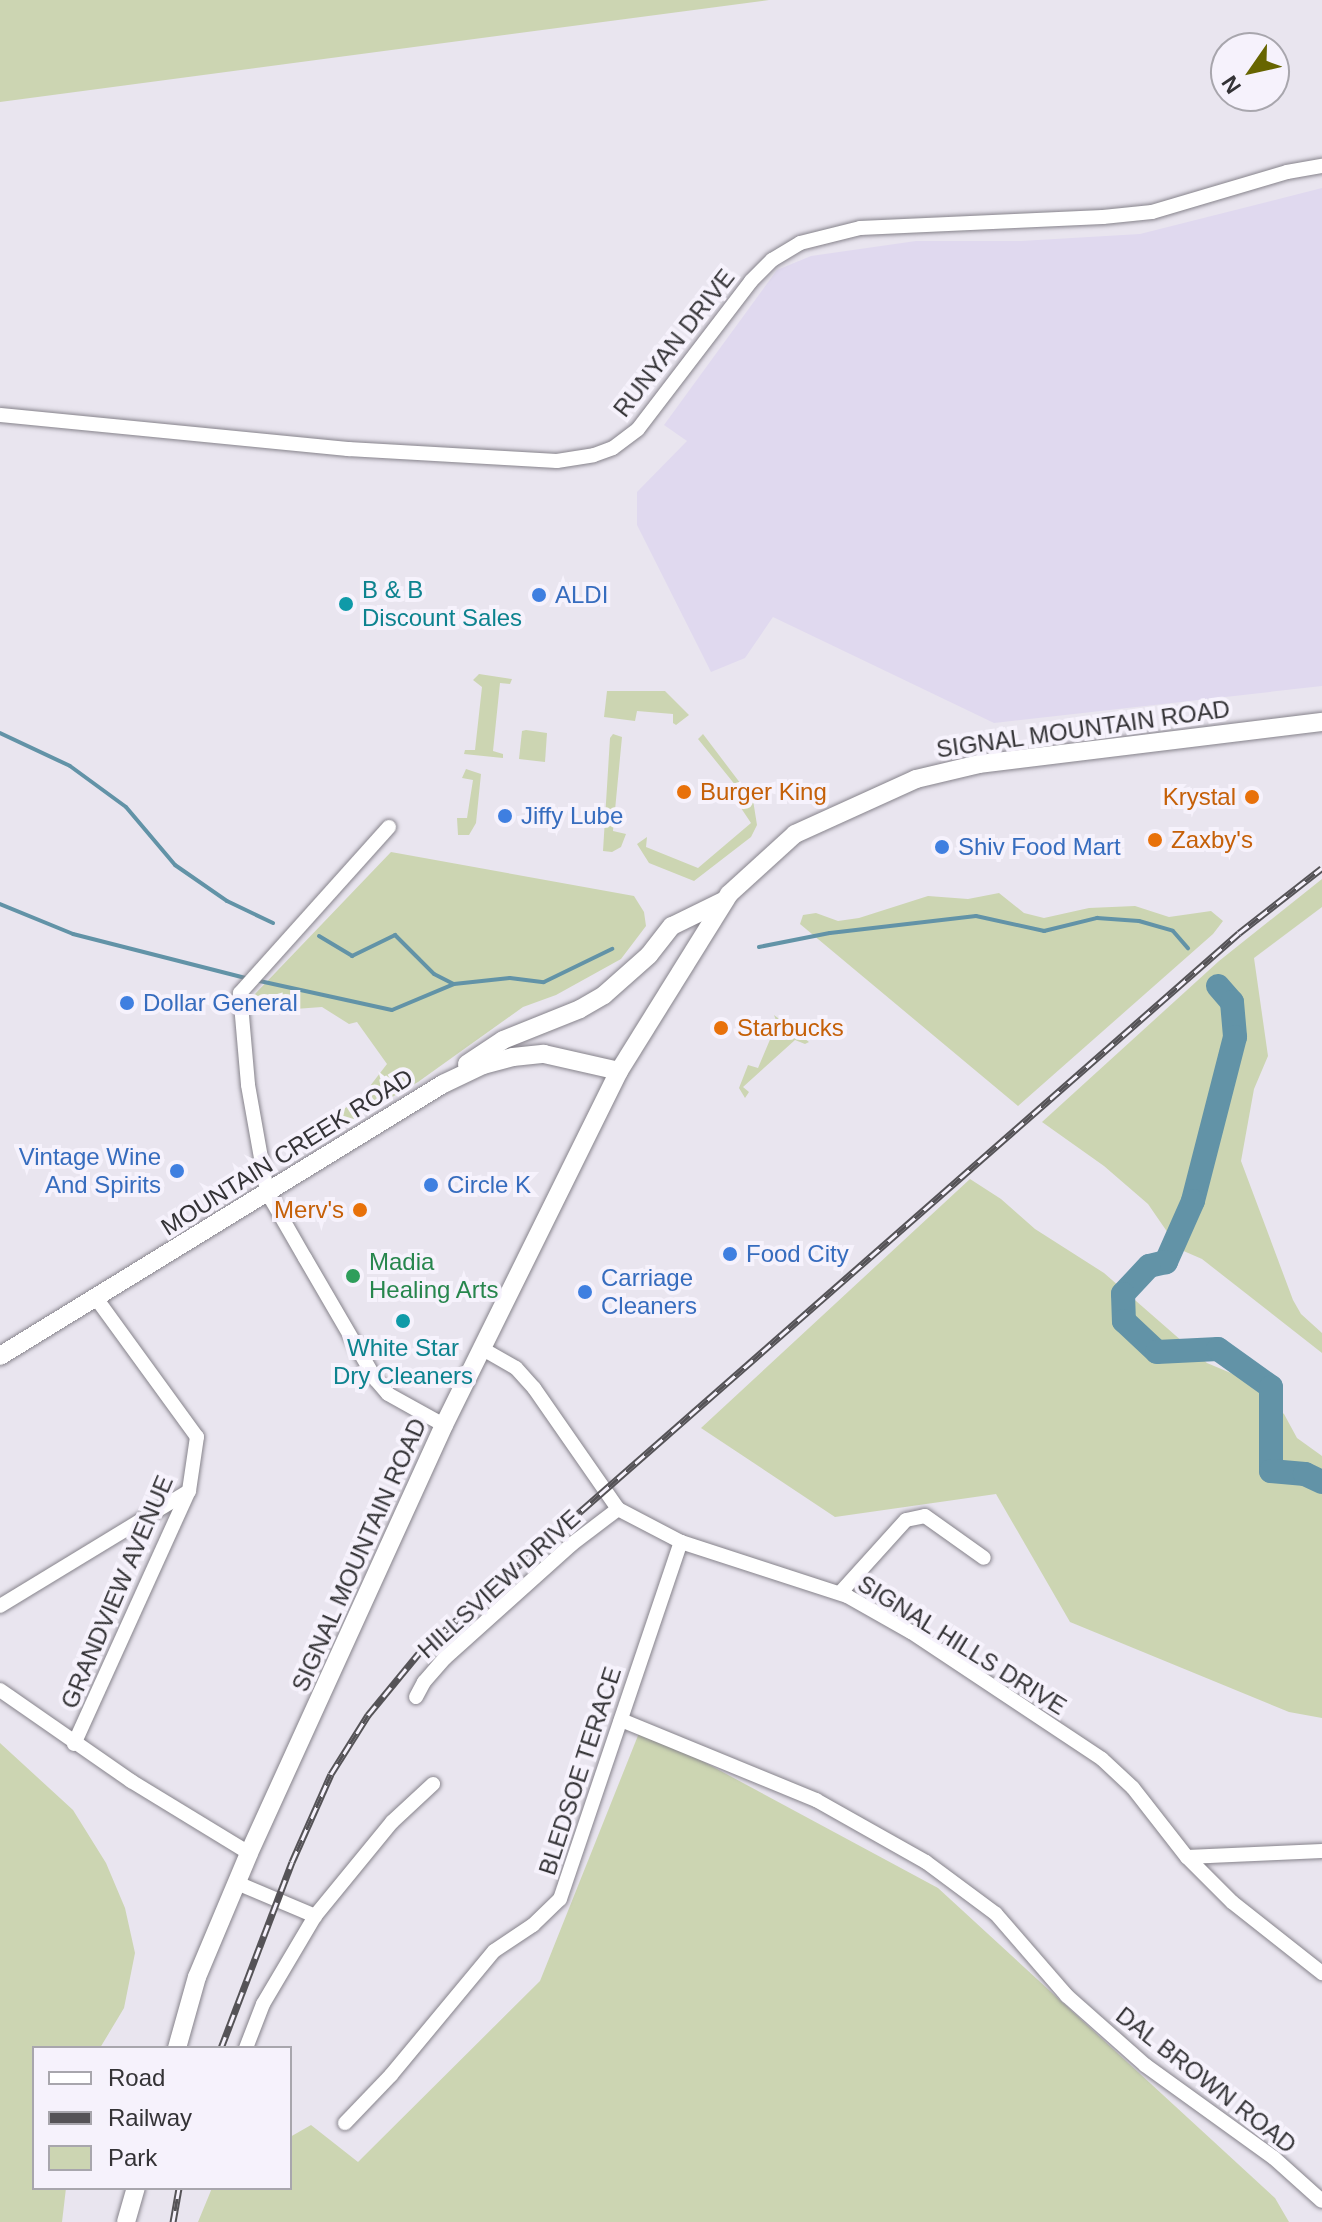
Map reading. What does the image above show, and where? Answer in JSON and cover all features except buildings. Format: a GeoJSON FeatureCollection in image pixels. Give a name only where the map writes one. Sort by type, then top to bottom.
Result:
{"type":"FeatureCollection","features":[{"type":"Feature","properties":{"kind":"main road","name":"SIGNAL MOUNTAIN ROAD"},"geometry":{"type":"LineString","coordinates":[[178,2046],[197,1977],[249,1853],[444,1425],[619,1071],[723,901],[795,834],[916,779],[979,764],[1322,722]]}},
{"type":"Feature","properties":{"kind":"main road"},"geometry":{"type":"LineString","coordinates":[[443,1084],[503,1040],[580,1009],[604,995],[649,955],[672,926],[723,901]]}},
{"type":"Feature","properties":{"kind":"main road","name":"MOUNTAIN CREEK ROAD"},"geometry":{"type":"LineString","coordinates":[[0,1356],[443,1084],[483,1065],[529,1055],[570,1058],[619,1071]]}},
{"type":"Feature","properties":{"kind":"main road"},"geometry":{"type":"LineString","coordinates":[[126,2222],[135,2190]]}},
{"type":"Feature","properties":{"kind":"street","name":"RUNYAN DRIVE"},"geometry":{"type":"LineString","coordinates":[[0,415],[348,449],[557,461],[594,455],[613,448],[638,429],[751,281],[772,260],[800,243],[860,228],[1152,212],[1287,172],[1322,166]]}},
{"type":"Feature","properties":{"kind":"street"},"geometry":{"type":"LineString","coordinates":[[389,827],[240,993],[248,1085],[267,1192],[376,1380],[388,1394],[444,1425]]}},
{"type":"Feature","properties":{"kind":"street","name":"GRANDVIEW AVENUE"},"geometry":{"type":"LineString","coordinates":[[74,1744],[189,1491],[197,1437],[96,1298]]}},
{"type":"Feature","properties":{"kind":"street","name":"SIGNAL HILLS DRIVE"},"geometry":{"type":"LineString","coordinates":[[481,1348],[516,1368],[525,1378],[618,1509],[681,1542],[840,1593],[911,1632],[1102,1759],[1133,1788],[1187,1857],[1232,1902],[1322,1973]]}},
{"type":"Feature","properties":{"kind":"street"},"geometry":{"type":"LineString","coordinates":[[0,1606],[189,1491]]}},
{"type":"Feature","properties":{"kind":"street","name":"HILLSVIEW DRIVE"},"geometry":{"type":"LineString","coordinates":[[416,1697],[424,1682],[445,1658],[572,1544],[618,1509]]}},
{"type":"Feature","properties":{"kind":"street"},"geometry":{"type":"LineString","coordinates":[[840,1593],[906,1520],[925,1516],[984,1558]]}},
{"type":"Feature","properties":{"kind":"street","name":"BLEDSOE TERACE"},"geometry":{"type":"LineString","coordinates":[[345,2123],[391,2075],[494,1951],[533,1925],[560,1899],[681,1542]]}},
{"type":"Feature","properties":{"kind":"street"},"geometry":{"type":"LineString","coordinates":[[0,1690],[74,1744],[249,1853]]}},
{"type":"Feature","properties":{"kind":"street","name":"DAL BROWN ROAD"},"geometry":{"type":"LineString","coordinates":[[621,1720],[816,1800],[926,1862],[996,1914],[1067,1996],[1145,2065],[1274,2158],[1322,2201]]}},
{"type":"Feature","properties":{"kind":"street"},"geometry":{"type":"LineString","coordinates":[[247,2046],[263,2004],[315,1916],[392,1822],[433,1784]]}},
{"type":"Feature","properties":{"kind":"street"},"geometry":{"type":"LineString","coordinates":[[1187,1857],[1319,1854]]}},
{"type":"Feature","properties":{"kind":"street"},"geometry":{"type":"LineString","coordinates":[[237,1883],[315,1916]]}},
{"type":"Feature","properties":{"kind":"shaded area"},"geometry":{"type":"Polygon","coordinates":[[[1322,188],[1322,686],[994,723],[773,617],[745,658],[711,672],[637,525],[637,492],[687,441],[664,425],[777,270],[811,256],[916,241],[1021,241],[1140,234],[1322,188]]]}},
{"type":"Feature","properties":{"kind":"green space"},"geometry":{"type":"Polygon","coordinates":[[[0,0],[769,0],[0,102],[0,0]]]}},
{"type":"Feature","properties":{"kind":"green space"},"geometry":{"type":"Polygon","coordinates":[[[479,674],[512,679],[510,684],[500,683],[493,751],[503,754],[503,758],[464,754],[465,750],[475,750],[482,687],[473,680],[479,674]]]}},
{"type":"Feature","properties":{"kind":"green space"},"geometry":{"type":"Polygon","coordinates":[[[607,691],[665,691],[689,715],[676,725],[673,714],[637,711],[635,721],[604,717],[607,691]]]}},
{"type":"Feature","properties":{"kind":"green space"},"geometry":{"type":"Polygon","coordinates":[[[522,731],[547,733],[545,762],[519,759],[522,731]]]}},
{"type":"Feature","properties":{"kind":"green space"},"geometry":{"type":"Polygon","coordinates":[[[613,734],[622,737],[613,831],[626,834],[621,847],[612,852],[603,851],[610,738],[613,734]]]}},
{"type":"Feature","properties":{"kind":"green space"},"geometry":{"type":"Polygon","coordinates":[[[703,734],[753,800],[757,825],[751,837],[694,881],[649,863],[637,844],[647,837],[646,847],[698,868],[751,823],[741,808],[749,802],[698,739],[703,734]]]}},
{"type":"Feature","properties":{"kind":"green space"},"geometry":{"type":"Polygon","coordinates":[[[466,769],[481,774],[476,823],[469,835],[458,835],[457,818],[467,818],[473,780],[462,778],[466,769]]]}},
{"type":"Feature","properties":{"kind":"green space"},"geometry":{"type":"Polygon","coordinates":[[[391,852],[634,896],[644,912],[646,926],[621,959],[556,995],[523,1007],[418,1082],[327,1135],[319,1136],[319,1124],[360,1099],[387,1064],[357,1022],[349,1024],[322,1007],[253,1012],[253,996],[391,852]]]}},
{"type":"Feature","properties":{"kind":"green space"},"geometry":{"type":"Polygon","coordinates":[[[1322,879],[1322,907],[1254,958],[1268,1056],[1254,1089],[1241,1161],[1293,1300],[1301,1314],[1322,1333],[1322,1353],[1202,1259],[1179,1249],[1148,1204],[1104,1166],[1042,1122],[1219,961],[1322,879]]]}},
{"type":"Feature","properties":{"kind":"green space"},"geometry":{"type":"Polygon","coordinates":[[[999,893],[1024,913],[1044,918],[1089,908],[1135,906],[1169,917],[1211,911],[1223,921],[1213,934],[1018,1106],[800,924],[803,915],[816,913],[838,921],[859,918],[928,896],[968,899],[999,893]]]}},
{"type":"Feature","properties":{"kind":"green space"},"geometry":{"type":"Polygon","coordinates":[[[774,1015],[809,1042],[805,1044],[795,1040],[743,1087],[749,1092],[745,1098],[739,1088],[748,1065],[758,1068],[777,1023],[774,1015]]]}},
{"type":"Feature","properties":{"kind":"green space"},"geometry":{"type":"Polygon","coordinates":[[[970,1179],[1001,1199],[1035,1229],[1104,1273],[1207,1363],[1245,1379],[1284,1414],[1297,1438],[1322,1456],[1322,1718],[1289,1712],[1070,1622],[996,1494],[835,1517],[701,1428],[970,1179]]]}},
{"type":"Feature","properties":{"kind":"green space"},"geometry":{"type":"Polygon","coordinates":[[[641,1728],[938,1888],[1275,2198],[1289,2222],[198,2222],[211,2190],[292,2190],[292,2136],[311,2125],[358,2162],[540,1981],[641,1728]]]}},
{"type":"Feature","properties":{"kind":"green space"},"geometry":{"type":"Polygon","coordinates":[[[0,1743],[73,1810],[106,1863],[125,1908],[135,1953],[124,2008],[101,2046],[32,2046],[32,2190],[66,2190],[62,2222],[0,2222],[0,1743]]]}},
{"type":"Feature","properties":{"kind":"waterway"},"geometry":{"type":"LineString","coordinates":[[0,733],[70,766],[126,807],[175,865],[227,901],[273,923]]}},
{"type":"Feature","properties":{"kind":"waterway"},"geometry":{"type":"LineString","coordinates":[[0,904],[73,934],[246,978]]}},
{"type":"Feature","properties":{"kind":"waterway"},"geometry":{"type":"LineString","coordinates":[[759,947],[830,933],[976,916],[1044,931],[1097,918],[1139,921],[1173,931],[1188,948]]}},
{"type":"Feature","properties":{"kind":"waterway"},"geometry":{"type":"LineString","coordinates":[[319,936],[352,956],[395,935],[434,974],[454,984]]}},
{"type":"Feature","properties":{"kind":"waterway"},"geometry":{"type":"LineString","coordinates":[[255,980],[392,1010],[454,984],[510,978],[544,982],[612,949]]}},
{"type":"Feature","properties":{"kind":"waterway"},"geometry":{"type":"LineString","coordinates":[[1218,986],[1232,1002],[1235,1037],[1193,1201],[1166,1262],[1149,1266],[1123,1294],[1124,1321],[1157,1352],[1218,1349],[1271,1387],[1271,1471],[1305,1474],[1322,1482]]}},
{"type":"Feature","properties":{"kind":"railway"},"geometry":{"type":"LineString","coordinates":[[222,2046],[292,1862],[331,1774],[368,1715],[419,1653],[1239,933],[1322,868]]}},
{"type":"Feature","properties":{"kind":"railway"},"geometry":{"type":"LineString","coordinates":[[173,2222],[179,2190]]}},
{"type":"Feature","properties":{"kind":"place","name":"ALDI"},"geometry":{"type":"Point","coordinates":[539,595]}},
{"type":"Feature","properties":{"kind":"place","name":"B & B Discount Sales"},"geometry":{"type":"Point","coordinates":[346,604]}},
{"type":"Feature","properties":{"kind":"place","name":"Burger King"},"geometry":{"type":"Point","coordinates":[684,792]}},
{"type":"Feature","properties":{"kind":"place","name":"Krystal"},"geometry":{"type":"Point","coordinates":[1252,797]}},
{"type":"Feature","properties":{"kind":"place","name":"Jiffy Lube"},"geometry":{"type":"Point","coordinates":[505,816]}},
{"type":"Feature","properties":{"kind":"place","name":"Zaxby's"},"geometry":{"type":"Point","coordinates":[1155,840]}},
{"type":"Feature","properties":{"kind":"place","name":"Shiv Food Mart"},"geometry":{"type":"Point","coordinates":[942,847]}},
{"type":"Feature","properties":{"kind":"place","name":"Dollar General"},"geometry":{"type":"Point","coordinates":[127,1003]}},
{"type":"Feature","properties":{"kind":"place","name":"Starbucks"},"geometry":{"type":"Point","coordinates":[721,1028]}},
{"type":"Feature","properties":{"kind":"place","name":"Vintage Wine And Spirits"},"geometry":{"type":"Point","coordinates":[177,1171]}},
{"type":"Feature","properties":{"kind":"place","name":"Circle K"},"geometry":{"type":"Point","coordinates":[431,1185]}},
{"type":"Feature","properties":{"kind":"place","name":"Merv's"},"geometry":{"type":"Point","coordinates":[360,1210]}},
{"type":"Feature","properties":{"kind":"place","name":"Food City"},"geometry":{"type":"Point","coordinates":[730,1254]}},
{"type":"Feature","properties":{"kind":"place","name":"Madia Healing Arts"},"geometry":{"type":"Point","coordinates":[353,1276]}},
{"type":"Feature","properties":{"kind":"place","name":"Carriage Cleaners"},"geometry":{"type":"Point","coordinates":[585,1292]}},
{"type":"Feature","properties":{"kind":"place","name":"White Star Dry Cleaners"},"geometry":{"type":"Point","coordinates":[403,1321]}}]}
